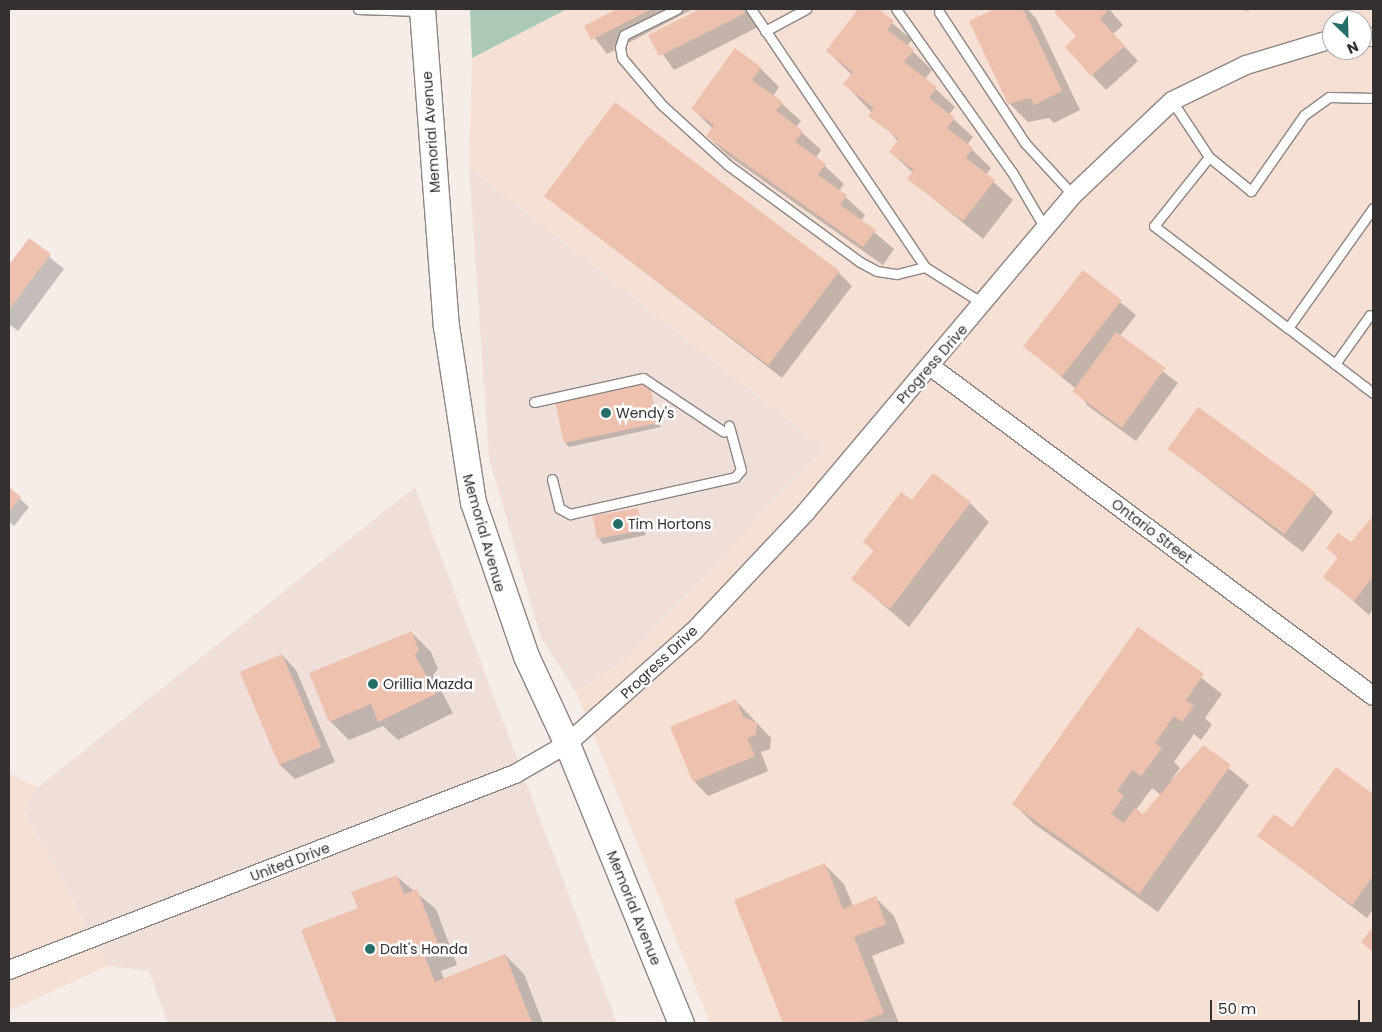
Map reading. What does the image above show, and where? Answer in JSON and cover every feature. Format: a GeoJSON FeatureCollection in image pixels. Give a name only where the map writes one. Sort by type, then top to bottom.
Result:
{"type":"FeatureCollection","features":[{"type":"Feature","properties":{"kind":"main road","name":"Memorial Avenue"},"geometry":{"type":"LineString","coordinates":[[422,10],[446,326],[463,459],[495,576],[567,744],[680,1023]]}},
{"type":"Feature","properties":{"kind":"street","name":"Progress Drive"},"geometry":{"type":"LineString","coordinates":[[567,744],[694,631],[806,512],[984,304],[1046,230],[1072,195],[1172,101],[1246,65],[1322,42]]}},
{"type":"Feature","properties":{"kind":"street","name":"Ontario Street"},"geometry":{"type":"LineString","coordinates":[[930,366],[1373,696]]}},
{"type":"Feature","properties":{"kind":"street","name":"United Drive"},"geometry":{"type":"LineString","coordinates":[[9,970],[515,774],[567,744]]}},
{"type":"Feature","properties":{"kind":"lane"},"geometry":{"type":"LineString","coordinates":[[358,9],[422,10]]}},
{"type":"Feature","properties":{"kind":"lane"},"geometry":{"type":"LineString","coordinates":[[677,9],[624,35],[620,47],[622,58],[662,105],[728,165],[860,262],[877,271],[897,274],[925,267]]}},
{"type":"Feature","properties":{"kind":"lane"},"geometry":{"type":"LineString","coordinates":[[751,9],[925,267],[984,304]]}},
{"type":"Feature","properties":{"kind":"lane"},"geometry":{"type":"LineString","coordinates":[[765,31],[806,9]]}},
{"type":"Feature","properties":{"kind":"lane"},"geometry":{"type":"LineString","coordinates":[[896,9],[1012,172],[1046,230]]}},
{"type":"Feature","properties":{"kind":"lane"},"geometry":{"type":"LineString","coordinates":[[939,12],[1025,143],[1072,195]]}},
{"type":"Feature","properties":{"kind":"lane"},"geometry":{"type":"LineString","coordinates":[[1172,101],[1209,157],[1250,191],[1304,115],[1329,97],[1373,98]]}},
{"type":"Feature","properties":{"kind":"lane"},"geometry":{"type":"LineString","coordinates":[[1209,157],[1154,226],[1373,393]]}},
{"type":"Feature","properties":{"kind":"lane"},"geometry":{"type":"LineString","coordinates":[[1288,328],[1373,208]]}},
{"type":"Feature","properties":{"kind":"lane"},"geometry":{"type":"LineString","coordinates":[[1335,364],[1370,315]]}},
{"type":"Feature","properties":{"kind":"lane"},"geometry":{"type":"LineString","coordinates":[[534,402],[643,378],[726,429],[741,470],[735,477],[570,514],[559,508],[552,479]]}},
{"type":"Feature","properties":{"kind":"shaded area"},"geometry":{"type":"Polygon","coordinates":[[[567,9],[1373,9],[1373,1023],[710,1023],[576,692],[626,660],[824,448],[469,167],[472,58],[567,9]]]}},
{"type":"Feature","properties":{"kind":"shaded area"},"geometry":{"type":"Polygon","coordinates":[[[469,167],[824,448],[626,660],[576,692],[541,638],[489,458],[469,167]]]}},
{"type":"Feature","properties":{"kind":"shaded area"},"geometry":{"type":"Polygon","coordinates":[[[415,487],[617,1023],[168,1023],[149,971],[108,966],[23,809],[38,787],[415,487]]]}},
{"type":"Feature","properties":{"kind":"shaded area"},"geometry":{"type":"Polygon","coordinates":[[[9,773],[38,787],[23,810],[108,966],[9,1011],[9,773]]]}},
{"type":"Feature","properties":{"kind":"green space"},"geometry":{"type":"Polygon","coordinates":[[[470,9],[567,9],[472,58],[470,9]]]}},
{"type":"Feature","properties":{"kind":"building"},"geometry":{"type":"Polygon","coordinates":[[[617,9],[652,9],[591,40],[584,26],[617,9]]]}},
{"type":"Feature","properties":{"kind":"building"},"geometry":{"type":"Polygon","coordinates":[[[700,9],[743,9],[745,13],[659,56],[648,35],[700,9]]]}},
{"type":"Feature","properties":{"kind":"building"},"geometry":{"type":"Polygon","coordinates":[[[858,9],[878,9],[894,21],[887,30],[914,50],[904,62],[937,87],[929,98],[955,118],[947,128],[973,148],[966,158],[995,180],[963,221],[907,179],[914,170],[889,152],[899,139],[868,116],[874,108],[843,84],[853,72],[826,51],[858,9]]]}},
{"type":"Feature","properties":{"kind":"building"},"geometry":{"type":"Polygon","coordinates":[[[994,9],[1023,9],[1062,91],[1034,105],[1031,98],[1008,104],[969,21],[994,9]]]}},
{"type":"Feature","properties":{"kind":"building"},"geometry":{"type":"Polygon","coordinates":[[[1058,9],[1109,9],[1100,19],[1125,46],[1091,76],[1065,47],[1076,36],[1054,12],[1058,9]]]}},
{"type":"Feature","properties":{"kind":"building"},"geometry":{"type":"Polygon","coordinates":[[[735,48],[761,67],[752,80],[783,102],[776,111],[803,131],[795,142],[826,164],[818,175],[847,195],[840,205],[876,230],[863,247],[706,136],[714,125],[691,109],[735,48]]]}},
{"type":"Feature","properties":{"kind":"building"},"geometry":{"type":"Polygon","coordinates":[[[615,102],[839,271],[768,365],[544,196],[615,102]]]}},
{"type":"Feature","properties":{"kind":"building"},"geometry":{"type":"Polygon","coordinates":[[[29,238],[51,254],[9,310],[9,265],[29,238]]]}},
{"type":"Feature","properties":{"kind":"building"},"geometry":{"type":"Polygon","coordinates":[[[1083,270],[1122,300],[1062,377],[1023,346],[1083,270]]]}},
{"type":"Feature","properties":{"kind":"building"},"geometry":{"type":"Polygon","coordinates":[[[1116,332],[1165,368],[1122,428],[1073,392],[1116,332]]]}},
{"type":"Feature","properties":{"kind":"building","name":"Wendy's"},"geometry":{"type":"Polygon","coordinates":[[[649,382],[658,423],[564,443],[555,402],[649,382]]]}},
{"type":"Feature","properties":{"kind":"building"},"geometry":{"type":"Polygon","coordinates":[[[1198,407],[1315,492],[1285,534],[1167,449],[1198,407]]]}},
{"type":"Feature","properties":{"kind":"building"},"geometry":{"type":"Polygon","coordinates":[[[933,473],[971,502],[890,609],[851,579],[874,550],[863,542],[901,492],[912,500],[933,473]]]}},
{"type":"Feature","properties":{"kind":"building"},"geometry":{"type":"Polygon","coordinates":[[[9,487],[21,497],[9,512],[9,487]]]}},
{"type":"Feature","properties":{"kind":"building","name":"Tim Hortons"},"geometry":{"type":"Polygon","coordinates":[[[638,508],[642,531],[597,539],[593,516],[638,508]]]}},
{"type":"Feature","properties":{"kind":"building"},"geometry":{"type":"Polygon","coordinates":[[[1373,516],[1373,577],[1354,601],[1323,577],[1338,557],[1326,548],[1338,533],[1351,542],[1373,516]]]}},
{"type":"Feature","properties":{"kind":"building"},"geometry":{"type":"Polygon","coordinates":[[[1138,627],[1204,674],[1186,700],[1194,706],[1182,722],[1174,716],[1155,743],[1162,748],[1141,776],[1132,770],[1117,791],[1124,796],[1111,814],[1124,823],[1135,808],[1143,814],[1203,745],[1231,765],[1139,894],[1012,804],[1138,627]]]}},
{"type":"Feature","properties":{"kind":"building","name":"Orillia Mazda"},"geometry":{"type":"Polygon","coordinates":[[[412,631],[419,650],[415,655],[436,694],[378,722],[371,704],[329,722],[309,673],[412,631]]]}},
{"type":"Feature","properties":{"kind":"building"},"geometry":{"type":"Polygon","coordinates":[[[282,654],[321,747],[279,765],[240,672],[282,654]]]}},
{"type":"Feature","properties":{"kind":"building"},"geometry":{"type":"Polygon","coordinates":[[[736,699],[743,717],[757,723],[756,735],[747,738],[755,756],[693,782],[670,727],[736,699]]]}},
{"type":"Feature","properties":{"kind":"building"},"geometry":{"type":"Polygon","coordinates":[[[1336,767],[1373,794],[1373,876],[1352,905],[1257,836],[1274,814],[1292,827],[1336,767]]]}},
{"type":"Feature","properties":{"kind":"building"},"geometry":{"type":"Polygon","coordinates":[[[825,863],[843,909],[876,896],[886,924],[854,937],[884,1013],[859,1023],[783,1023],[734,900],[825,863]]]}},
{"type":"Feature","properties":{"kind":"building","name":"Dalt's Honda"},"geometry":{"type":"Polygon","coordinates":[[[397,875],[404,894],[417,889],[439,946],[423,952],[435,982],[505,954],[532,1023],[337,1023],[301,930],[358,908],[351,892],[397,875]]]}},
{"type":"Feature","properties":{"kind":"building"},"geometry":{"type":"Polygon","coordinates":[[[1373,927],[1373,952],[1361,942],[1373,927]]]}},
{"type":"Feature","properties":{"kind":"place","name":"Wendy's"},"geometry":{"type":"Point","coordinates":[606,413]}},
{"type":"Feature","properties":{"kind":"place","name":"Tim Hortons"},"geometry":{"type":"Point","coordinates":[618,524]}},
{"type":"Feature","properties":{"kind":"place","name":"Orillia Mazda"},"geometry":{"type":"Point","coordinates":[373,684]}},
{"type":"Feature","properties":{"kind":"place","name":"Dalt's Honda"},"geometry":{"type":"Point","coordinates":[370,949]}}]}
